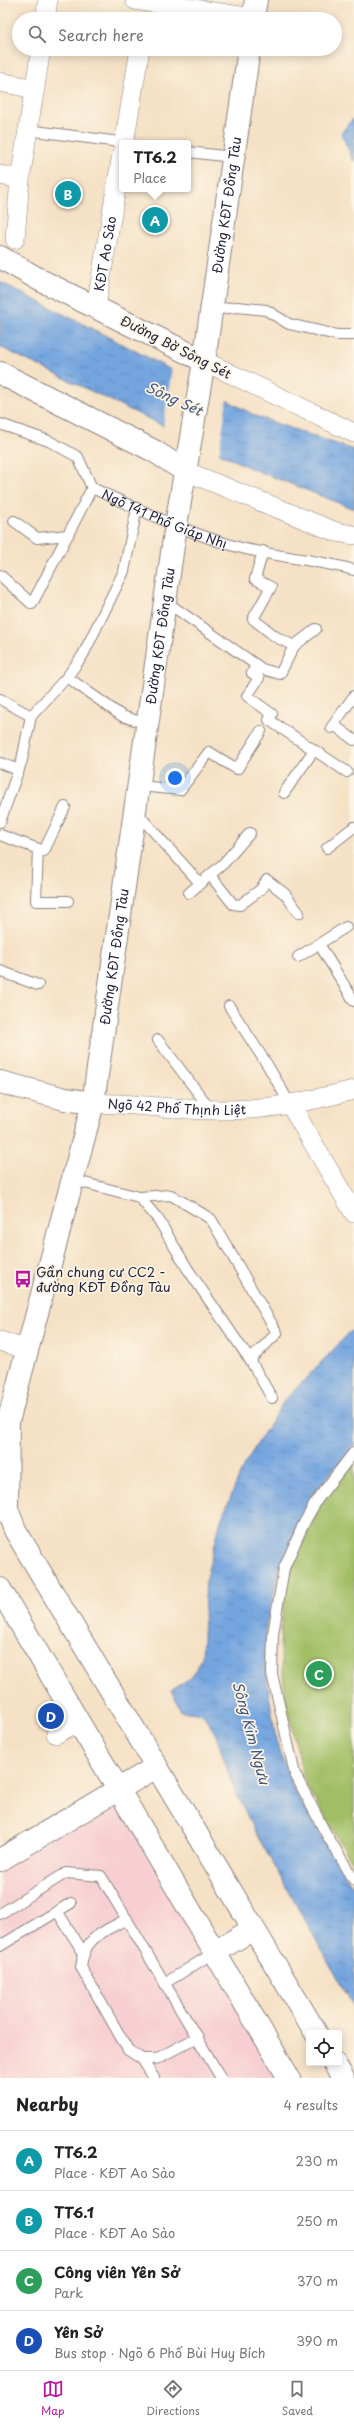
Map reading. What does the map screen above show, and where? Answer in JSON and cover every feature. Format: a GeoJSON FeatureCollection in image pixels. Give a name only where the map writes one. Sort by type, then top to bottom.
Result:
{"type":"FeatureCollection","features":[{"type":"Feature","properties":{"kind":"main road","name":"Đường KĐT Đồng Tàu"},"geometry":{"type":"LineString","coordinates":[[2,1510],[3,1431],[28,1350],[93,1103],[140,786],[176,525],[203,367],[248,56]]}},
{"type":"Feature","properties":{"kind":"main road","name":"Đường Bờ Sông Sét"},"geometry":{"type":"LineString","coordinates":[[0,257],[96,307],[203,367]]}},
{"type":"Feature","properties":{"kind":"main road"},"geometry":{"type":"LineString","coordinates":[[0,373],[154,451],[185,471]]}},
{"type":"Feature","properties":{"kind":"main road","name":"Ngõ 42 Phố Thịnh Liệt"},"geometry":{"type":"LineString","coordinates":[[0,1082],[65,1099],[93,1103]]}},
{"type":"Feature","properties":{"kind":"main road"},"geometry":{"type":"LineString","coordinates":[[2,1510],[23,1542],[314,2030]]}},
{"type":"Feature","properties":{"kind":"main road"},"geometry":{"type":"LineString","coordinates":[[0,1590],[289,2078]]}},
{"type":"Feature","properties":{"kind":"main road"},"geometry":{"type":"LineString","coordinates":[[0,1860],[156,1767]]}},
{"type":"Feature","properties":{"kind":"main road"},"geometry":{"type":"LineString","coordinates":[[215,1952],[253,1929]]}},
{"type":"Feature","properties":{"kind":"main road"},"geometry":{"type":"LineString","coordinates":[[336,2066],[343,2078]]}},
{"type":"Feature","properties":{"kind":"street"},"geometry":{"type":"LineString","coordinates":[[46,12],[48,0]]}},
{"type":"Feature","properties":{"kind":"street"},"geometry":{"type":"LineString","coordinates":[[145,5],[254,12]]}},
{"type":"Feature","properties":{"kind":"street"},"geometry":{"type":"LineString","coordinates":[[15,239],[20,179],[40,56]]}},
{"type":"Feature","properties":{"kind":"street","name":"KĐT Ao Sào"},"geometry":{"type":"LineString","coordinates":[[126,140],[139,56]]}},
{"type":"Feature","properties":{"kind":"street"},"geometry":{"type":"LineString","coordinates":[[0,82],[35,89]]}},
{"type":"Feature","properties":{"kind":"street"},"geometry":{"type":"LineString","coordinates":[[0,175],[20,179]]}},
{"type":"Feature","properties":{"kind":"street","name":"KĐT Ao Sào"},"geometry":{"type":"LineString","coordinates":[[96,307],[119,179]]}},
{"type":"Feature","properties":{"kind":"street","name":"Đường Bờ Sông Sét"},"geometry":{"type":"LineString","coordinates":[[203,367],[354,433]]}},
{"type":"Feature","properties":{"kind":"street"},"geometry":{"type":"LineString","coordinates":[[185,471],[336,532],[354,535]]}},
{"type":"Feature","properties":{"kind":"street","name":"Ngõ 42 Phố Thịnh Liệt"},"geometry":{"type":"LineString","coordinates":[[93,1103],[211,1110],[249,1109],[290,1104],[354,1090]]}},
{"type":"Feature","properties":{"kind":"street"},"geometry":{"type":"LineString","coordinates":[[290,1104],[354,1213]]}},
{"type":"Feature","properties":{"kind":"street"},"geometry":{"type":"LineString","coordinates":[[0,1341],[28,1350]]}},
{"type":"Feature","properties":{"kind":"street"},"geometry":{"type":"LineString","coordinates":[[56,1734],[78,1722]]}},
{"type":"Feature","properties":{"kind":"lane"},"geometry":{"type":"LineString","coordinates":[[28,130],[119,145]]}},
{"type":"Feature","properties":{"kind":"lane"},"geometry":{"type":"LineString","coordinates":[[191,152],[233,157]]}},
{"type":"Feature","properties":{"kind":"lane"},"geometry":{"type":"LineString","coordinates":[[211,310],[237,307],[266,310],[289,324],[337,335],[354,335]]}},
{"type":"Feature","properties":{"kind":"lane","name":"Ngõ 141 Phố Giáp Nhị"},"geometry":{"type":"LineString","coordinates":[[0,424],[49,441],[78,457],[92,488],[176,525],[234,546],[325,562],[354,570]]}},
{"type":"Feature","properties":{"kind":"lane"},"geometry":{"type":"LineString","coordinates":[[0,575],[32,604],[92,488]]}},
{"type":"Feature","properties":{"kind":"lane"},"geometry":{"type":"LineString","coordinates":[[0,822],[18,770],[31,716],[67,678],[83,655],[124,571],[137,508]]}},
{"type":"Feature","properties":{"kind":"lane"},"geometry":{"type":"LineString","coordinates":[[14,521],[37,538],[68,535]]}},
{"type":"Feature","properties":{"kind":"lane"},"geometry":{"type":"LineString","coordinates":[[263,552],[255,579],[271,587],[253,619],[276,637],[294,646]]}},
{"type":"Feature","properties":{"kind":"lane"},"geometry":{"type":"LineString","coordinates":[[165,601],[259,667],[280,674],[294,646],[316,628]]}},
{"type":"Feature","properties":{"kind":"lane"},"geometry":{"type":"LineString","coordinates":[[259,667],[252,673],[259,678],[247,696],[272,714],[269,720],[346,772]]}},
{"type":"Feature","properties":{"kind":"lane"},"geometry":{"type":"LineString","coordinates":[[67,678],[122,716],[148,724]]}},
{"type":"Feature","properties":{"kind":"lane"},"geometry":{"type":"LineString","coordinates":[[354,696],[333,726],[354,740]]}},
{"type":"Feature","properties":{"kind":"lane"},"geometry":{"type":"LineString","coordinates":[[0,699],[31,716]]}},
{"type":"Feature","properties":{"kind":"lane"},"geometry":{"type":"LineString","coordinates":[[140,786],[180,790],[209,752],[237,769],[261,730]]}},
{"type":"Feature","properties":{"kind":"lane"},"geometry":{"type":"LineString","coordinates":[[284,793],[314,750]]}},
{"type":"Feature","properties":{"kind":"lane"},"geometry":{"type":"LineString","coordinates":[[0,763],[18,770]]}},
{"type":"Feature","properties":{"kind":"lane"},"geometry":{"type":"LineString","coordinates":[[0,835],[44,851],[65,807]]}},
{"type":"Feature","properties":{"kind":"lane"},"geometry":{"type":"LineString","coordinates":[[136,812],[200,883]]}},
{"type":"Feature","properties":{"kind":"lane"},"geometry":{"type":"LineString","coordinates":[[327,848],[354,827]]}},
{"type":"Feature","properties":{"kind":"lane"},"geometry":{"type":"LineString","coordinates":[[189,893],[224,863],[250,833]]}},
{"type":"Feature","properties":{"kind":"lane"},"geometry":{"type":"LineString","coordinates":[[38,849],[36,901],[68,901]]}},
{"type":"Feature","properties":{"kind":"lane"},"geometry":{"type":"LineString","coordinates":[[210,875],[233,904],[240,906],[260,890],[267,880],[285,894],[299,913]]}},
{"type":"Feature","properties":{"kind":"lane"},"geometry":{"type":"LineString","coordinates":[[298,957],[346,927]]}},
{"type":"Feature","properties":{"kind":"lane"},"geometry":{"type":"LineString","coordinates":[[319,944],[354,1001]]}},
{"type":"Feature","properties":{"kind":"lane"},"geometry":{"type":"LineString","coordinates":[[0,971],[38,985]]}},
{"type":"Feature","properties":{"kind":"lane"},"geometry":{"type":"LineString","coordinates":[[229,1006],[268,1066],[290,1104]]}},
{"type":"Feature","properties":{"kind":"lane"},"geometry":{"type":"LineString","coordinates":[[158,1040],[211,1110]]}},
{"type":"Feature","properties":{"kind":"lane"},"geometry":{"type":"LineString","coordinates":[[73,1180],[139,1197],[171,1195],[210,1219],[278,1333],[250,1360]]}},
{"type":"Feature","properties":{"kind":"lane"},"geometry":{"type":"LineString","coordinates":[[139,1197],[158,1219],[187,1268],[250,1360],[272,1398]]}},
{"type":"Feature","properties":{"kind":"lane"},"geometry":{"type":"LineString","coordinates":[[354,1452],[317,1500],[304,1523],[284,1568],[273,1634],[272,1674],[295,1774],[324,1830],[354,1880]]}},
{"type":"Feature","properties":{"kind":"lane"},"geometry":{"type":"LineString","coordinates":[[0,1914],[66,1873],[101,1876],[166,1983],[221,2078]]}},
{"type":"Feature","properties":{"kind":"lane"},"geometry":{"type":"LineString","coordinates":[[0,1946],[71,1903]]}},
{"type":"Feature","properties":{"kind":"lane"},"geometry":{"type":"LineString","coordinates":[[58,1911],[82,1952],[81,1967],[128,2050],[142,2059],[154,2078]]}},
{"type":"Feature","properties":{"kind":"lane"},"geometry":{"type":"LineString","coordinates":[[82,1952],[91,1941],[127,1919]]}},
{"type":"Feature","properties":{"kind":"lane"},"geometry":{"type":"LineString","coordinates":[[166,1983],[215,1952]]}},
{"type":"Feature","properties":{"kind":"lane"},"geometry":{"type":"LineString","coordinates":[[142,2059],[156,2059],[198,2037]]}},
{"type":"Feature","properties":{"kind":"shaded area"},"geometry":{"type":"Polygon","coordinates":[[[114,1800],[280,2078],[0,2078],[0,1868],[114,1800]]]}},
{"type":"Feature","properties":{"kind":"green space"},"geometry":{"type":"Polygon","coordinates":[[[354,1459],[354,1865],[306,1785],[286,1704],[280,1644],[285,1584],[322,1501],[354,1459]]]}},
{"type":"Feature","properties":{"kind":"water"},"geometry":{"type":"Polygon","coordinates":[[[354,118],[354,162],[341,133],[354,118]]]}},
{"type":"Feature","properties":{"kind":"water","name":"Sông Sét"},"geometry":{"type":"Polygon","coordinates":[[[0,282],[134,350],[258,417],[354,450],[354,509],[248,467],[0,347],[0,282]]]}},
{"type":"Feature","properties":{"kind":"water","name":"Sông Kim Ngưu"},"geometry":{"type":"Polygon","coordinates":[[[354,1328],[354,1445],[313,1495],[281,1563],[266,1626],[267,1680],[276,1740],[294,1791],[354,1889],[354,2007],[255,1832],[232,1784],[216,1735],[203,1714],[181,1711],[171,1690],[192,1677],[202,1657],[206,1578],[221,1520],[244,1465],[284,1401],[354,1328]]]}},
{"type":"Feature","properties":{"kind":"pier"},"geometry":{"type":"Polygon","coordinates":[[[172,368],[227,398],[219,455],[163,428],[172,368]]]}},
{"type":"Feature","properties":{"kind":"place","name":"TT6.1"},"geometry":{"type":"Point","coordinates":[68,194]}},
{"type":"Feature","properties":{"kind":"place","name":"TT6.2"},"geometry":{"type":"Point","coordinates":[155,220]}},
{"type":"Feature","properties":{"kind":"place","name":"Gần chung cư CC2 - đường KĐT Đồng Tàu"},"geometry":{"type":"Point","coordinates":[23,1279]}},
{"type":"Feature","properties":{"kind":"place","name":"Công viên Yên Sở"},"geometry":{"type":"Point","coordinates":[319,1674]}},
{"type":"Feature","properties":{"kind":"place","name":"Yên Sở"},"geometry":{"type":"Point","coordinates":[51,1716]}}]}
